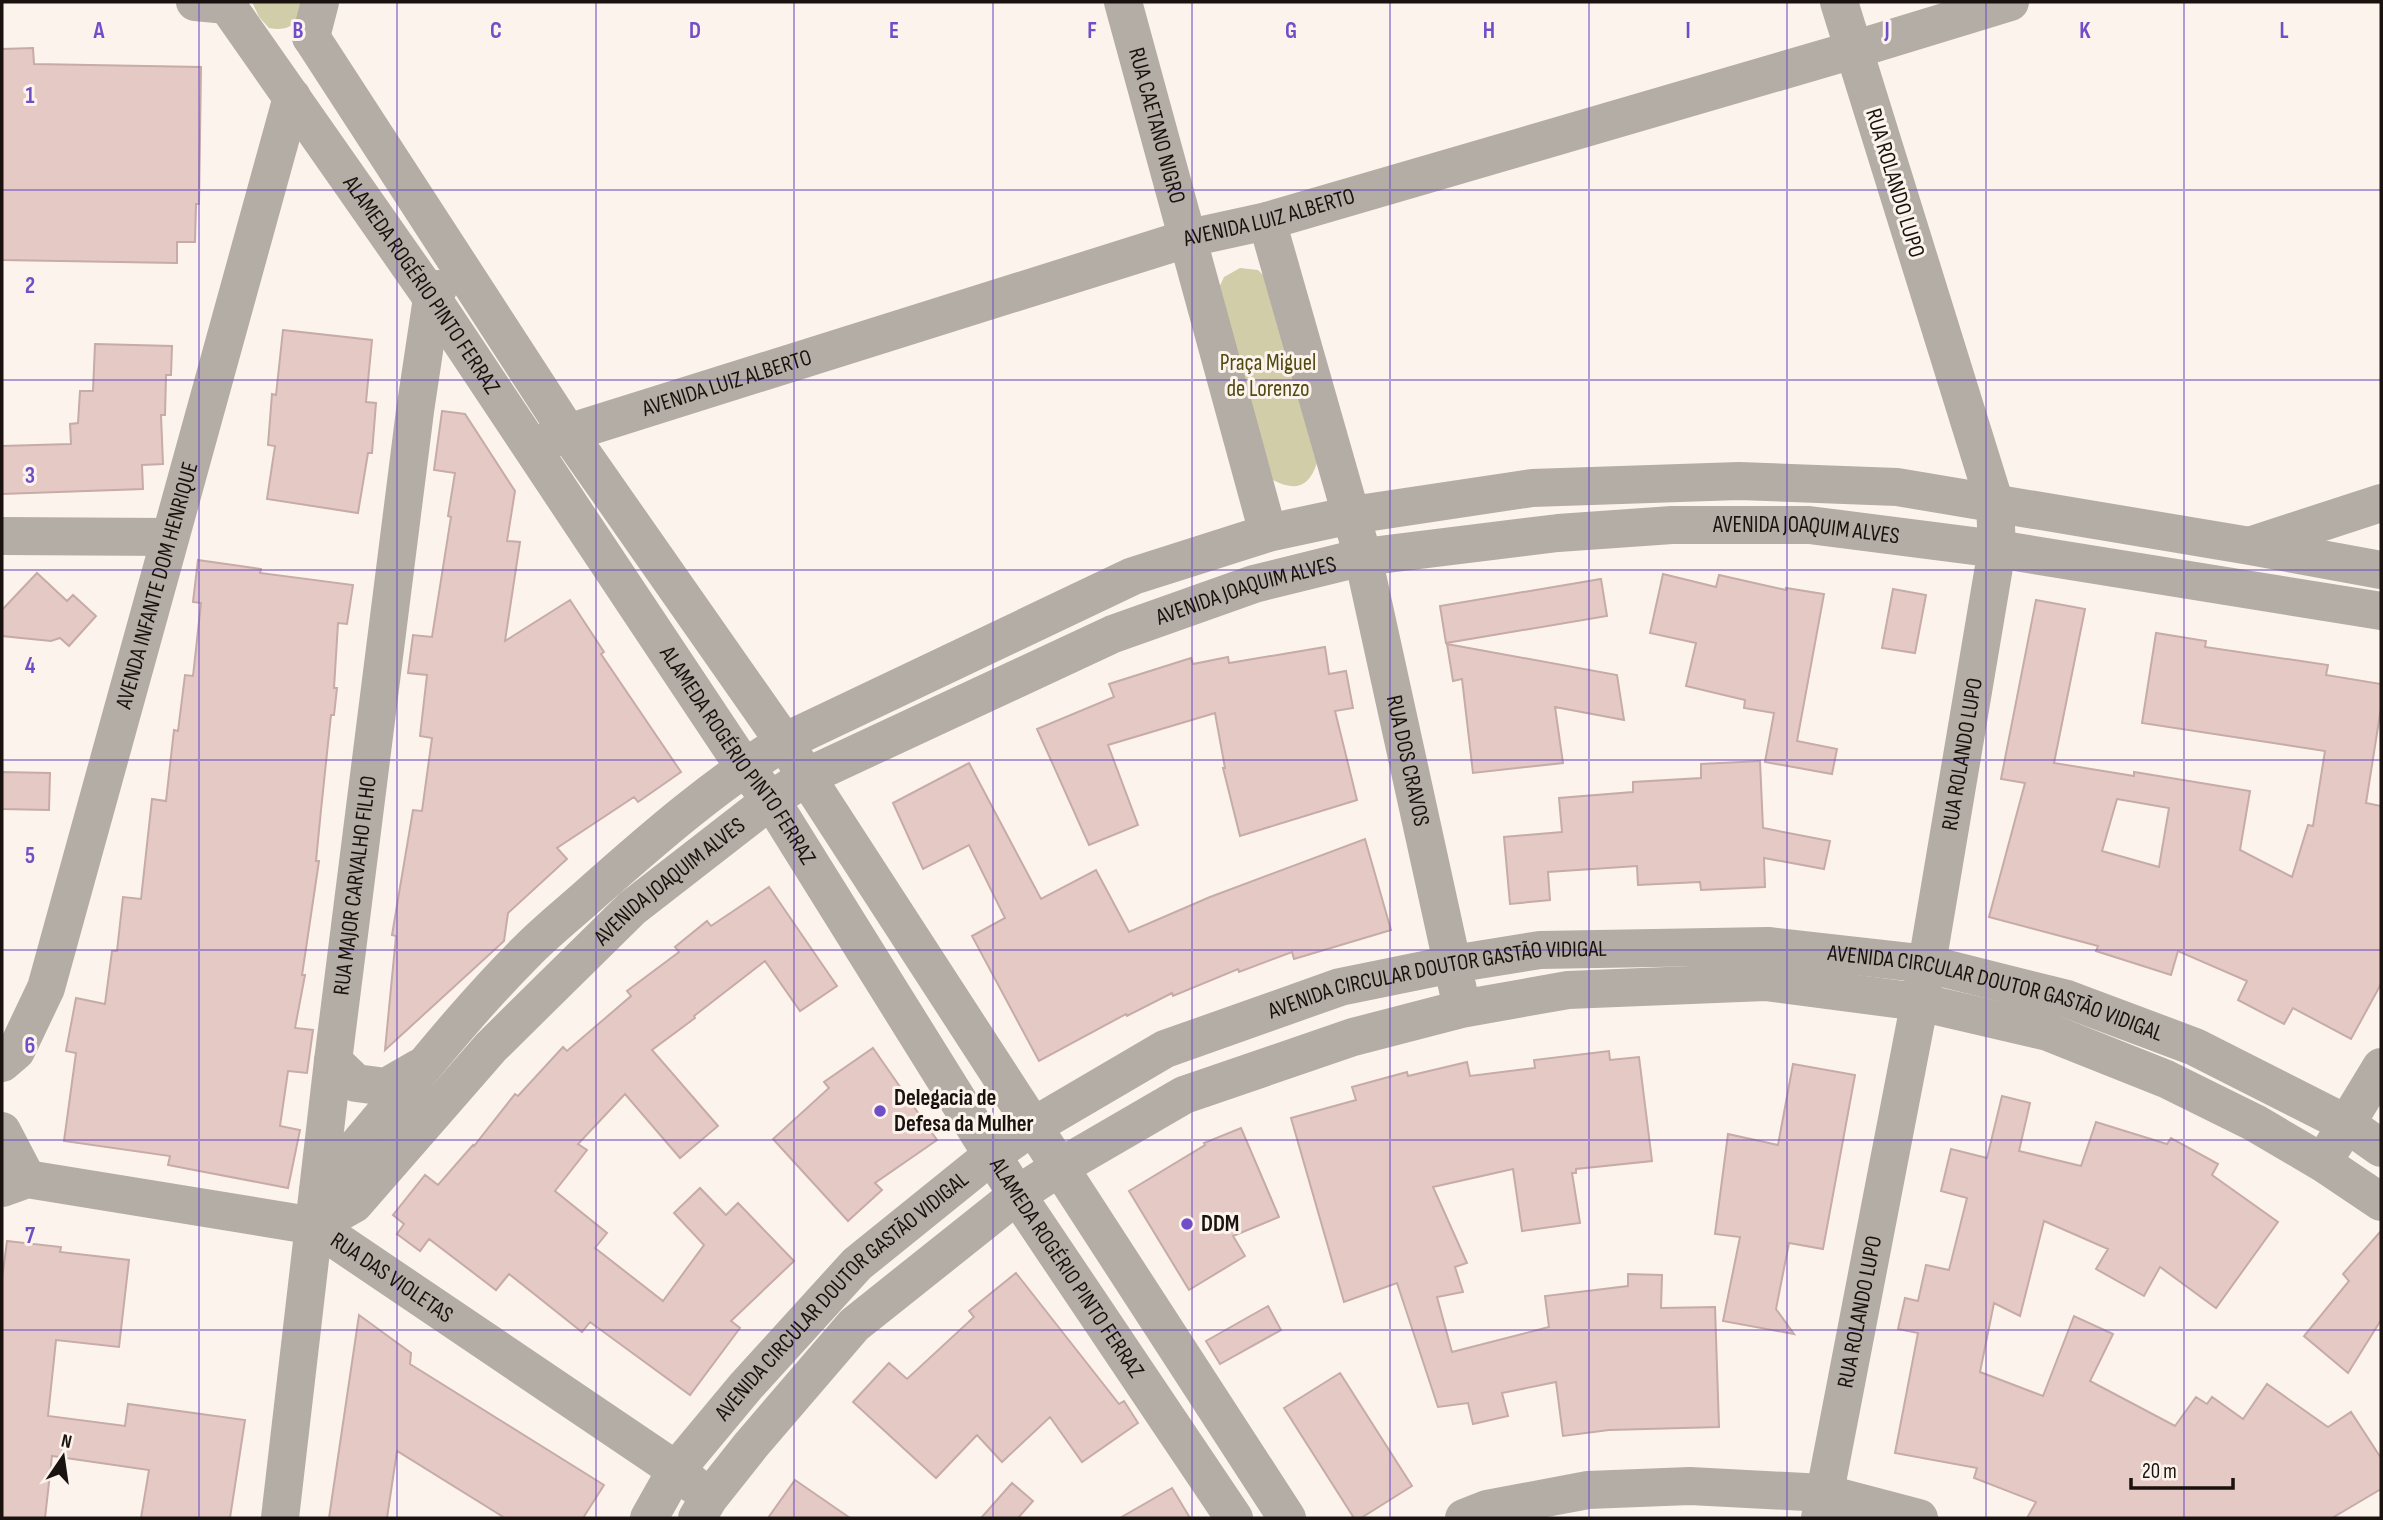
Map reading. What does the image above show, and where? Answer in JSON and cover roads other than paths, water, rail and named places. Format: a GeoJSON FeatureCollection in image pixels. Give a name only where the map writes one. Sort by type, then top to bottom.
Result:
{"type":"FeatureCollection","features":[{"type":"Feature","properties":{"kind":"street","name":"RUA CAETANO NIGRO"},"geometry":{"type":"LineString","coordinates":[[1123,2],[1268,533]]}},
{"type":"Feature","properties":{"kind":"street","name":"RUA ROLANDO LUPO"},"geometry":{"type":"LineString","coordinates":[[1822,1506],[1927,964],[1997,549],[1995,504],[1839,2]]}},
{"type":"Feature","properties":{"kind":"street","name":"AVENIDA LUIZ ALBERTO"},"geometry":{"type":"LineString","coordinates":[[532,447],[568,433],[1189,238],[1267,221],[2010,2]]}},
{"type":"Feature","properties":{"kind":"street","name":"ALAMEDA ROGÉRIO PINTO FERRAZ"},"geometry":{"type":"LineString","coordinates":[[216,3],[263,54],[432,298],[744,767],[771,800],[1017,1195],[1234,1518]]}},
{"type":"Feature","properties":{"kind":"street","name":"ALAMEDA ROGÉRIO PINTO FERRAZ"},"geometry":{"type":"LineString","coordinates":[[315,19],[458,261],[568,433],[784,742],[1287,1518]]}},
{"type":"Feature","properties":{"kind":"street"},"geometry":{"type":"LineString","coordinates":[[263,54],[289,51],[315,19]]}},
{"type":"Feature","properties":{"kind":"street","name":"AVENDA INFANTE DOM HENRIQUE"},"geometry":{"type":"LineString","coordinates":[[2,1063],[16,1051],[46,988],[292,97]]}},
{"type":"Feature","properties":{"kind":"street"},"geometry":{"type":"LineString","coordinates":[[1267,221],[1352,515]]}},
{"type":"Feature","properties":{"kind":"street","name":"RUA MAJOR CARVALHO FILHO"},"geometry":{"type":"LineString","coordinates":[[279,1518],[333,1061],[420,378],[432,298],[458,261]]}},
{"type":"Feature","properties":{"kind":"street","name":"AVENIDA JOAQUIM ALVES"},"geometry":{"type":"LineString","coordinates":[[316,1209],[347,1159],[424,1065],[524,953],[632,857],[744,767],[784,742],[1133,576],[1268,533],[1352,515],[1532,488],[1739,481],[1897,487],[2381,570]]}},
{"type":"Feature","properties":{"kind":"street"},"geometry":{"type":"LineString","coordinates":[[2250,546],[2381,503]]}},
{"type":"Feature","properties":{"kind":"street","name":"RUA DOS CRAVOS"},"geometry":{"type":"LineString","coordinates":[[1352,515],[1461,1009]]}},
{"type":"Feature","properties":{"kind":"street","name":"AVENIDA JOAQUIM ALVES"},"geometry":{"type":"LineString","coordinates":[[316,1209],[354,1204],[491,1047],[632,908],[771,800],[806,777],[1113,634],[1254,584],[1363,557],[1558,533],[1672,525],[1809,526],[1997,549],[2381,611]]}},
{"type":"Feature","properties":{"kind":"street"},"geometry":{"type":"LineString","coordinates":[[2,536],[170,537]]}},
{"type":"Feature","properties":{"kind":"street","name":"AVENIDA CIRCULAR DOUTOR GASTÃO VIDIGAL"},"geometry":{"type":"LineString","coordinates":[[649,1518],[676,1470],[746,1386],[858,1264],[992,1155],[1032,1127],[1165,1049],[1340,987],[1540,950],[1768,946],[1927,964],[2067,999],[2195,1047],[2347,1125],[2381,1148]]}},
{"type":"Feature","properties":{"kind":"street","name":"AVENIDA CIRCULAR DOUTOR GASTÃO VIDIGAL"},"geometry":{"type":"LineString","coordinates":[[703,1508],[854,1325],[1017,1195],[1184,1095],[1353,1037],[1461,1009],[1568,990],[1765,982],[1919,1002],[2048,1032],[2166,1079],[2255,1124],[2323,1163],[2381,1202]]}},
{"type":"Feature","properties":{"kind":"street","name":"AVENIDA JOAQUIM ALVES"},"geometry":{"type":"LineString","coordinates":[[333,1061],[356,1083],[386,1087],[424,1065]]}},
{"type":"Feature","properties":{"kind":"street"},"geometry":{"type":"LineString","coordinates":[[2323,1163],[2381,1067]]}},
{"type":"Feature","properties":{"kind":"street","name":"RUA DAS VIOLETAS"},"geometry":{"type":"LineString","coordinates":[[2,1131],[14,1184],[316,1209],[676,1470],[703,1508]]}},
{"type":"Feature","properties":{"kind":"street"},"geometry":{"type":"LineString","coordinates":[[1464,1518],[1487,1509],[1588,1490],[1690,1486],[1919,1518]]}},
{"type":"Feature","properties":{"kind":"place","name":"Delegacia de Defesa da Mulher"},"geometry":{"type":"Point","coordinates":[880,1111]}},
{"type":"Feature","properties":{"kind":"place","name":"DDM"},"geometry":{"type":"Point","coordinates":[1187,1224]}},
{"type":"Feature","properties":{"kind":"park label","name":"Praça Miguel de Lorenzo"},"geometry":{"type":"Point","coordinates":[1268,376]}}]}
